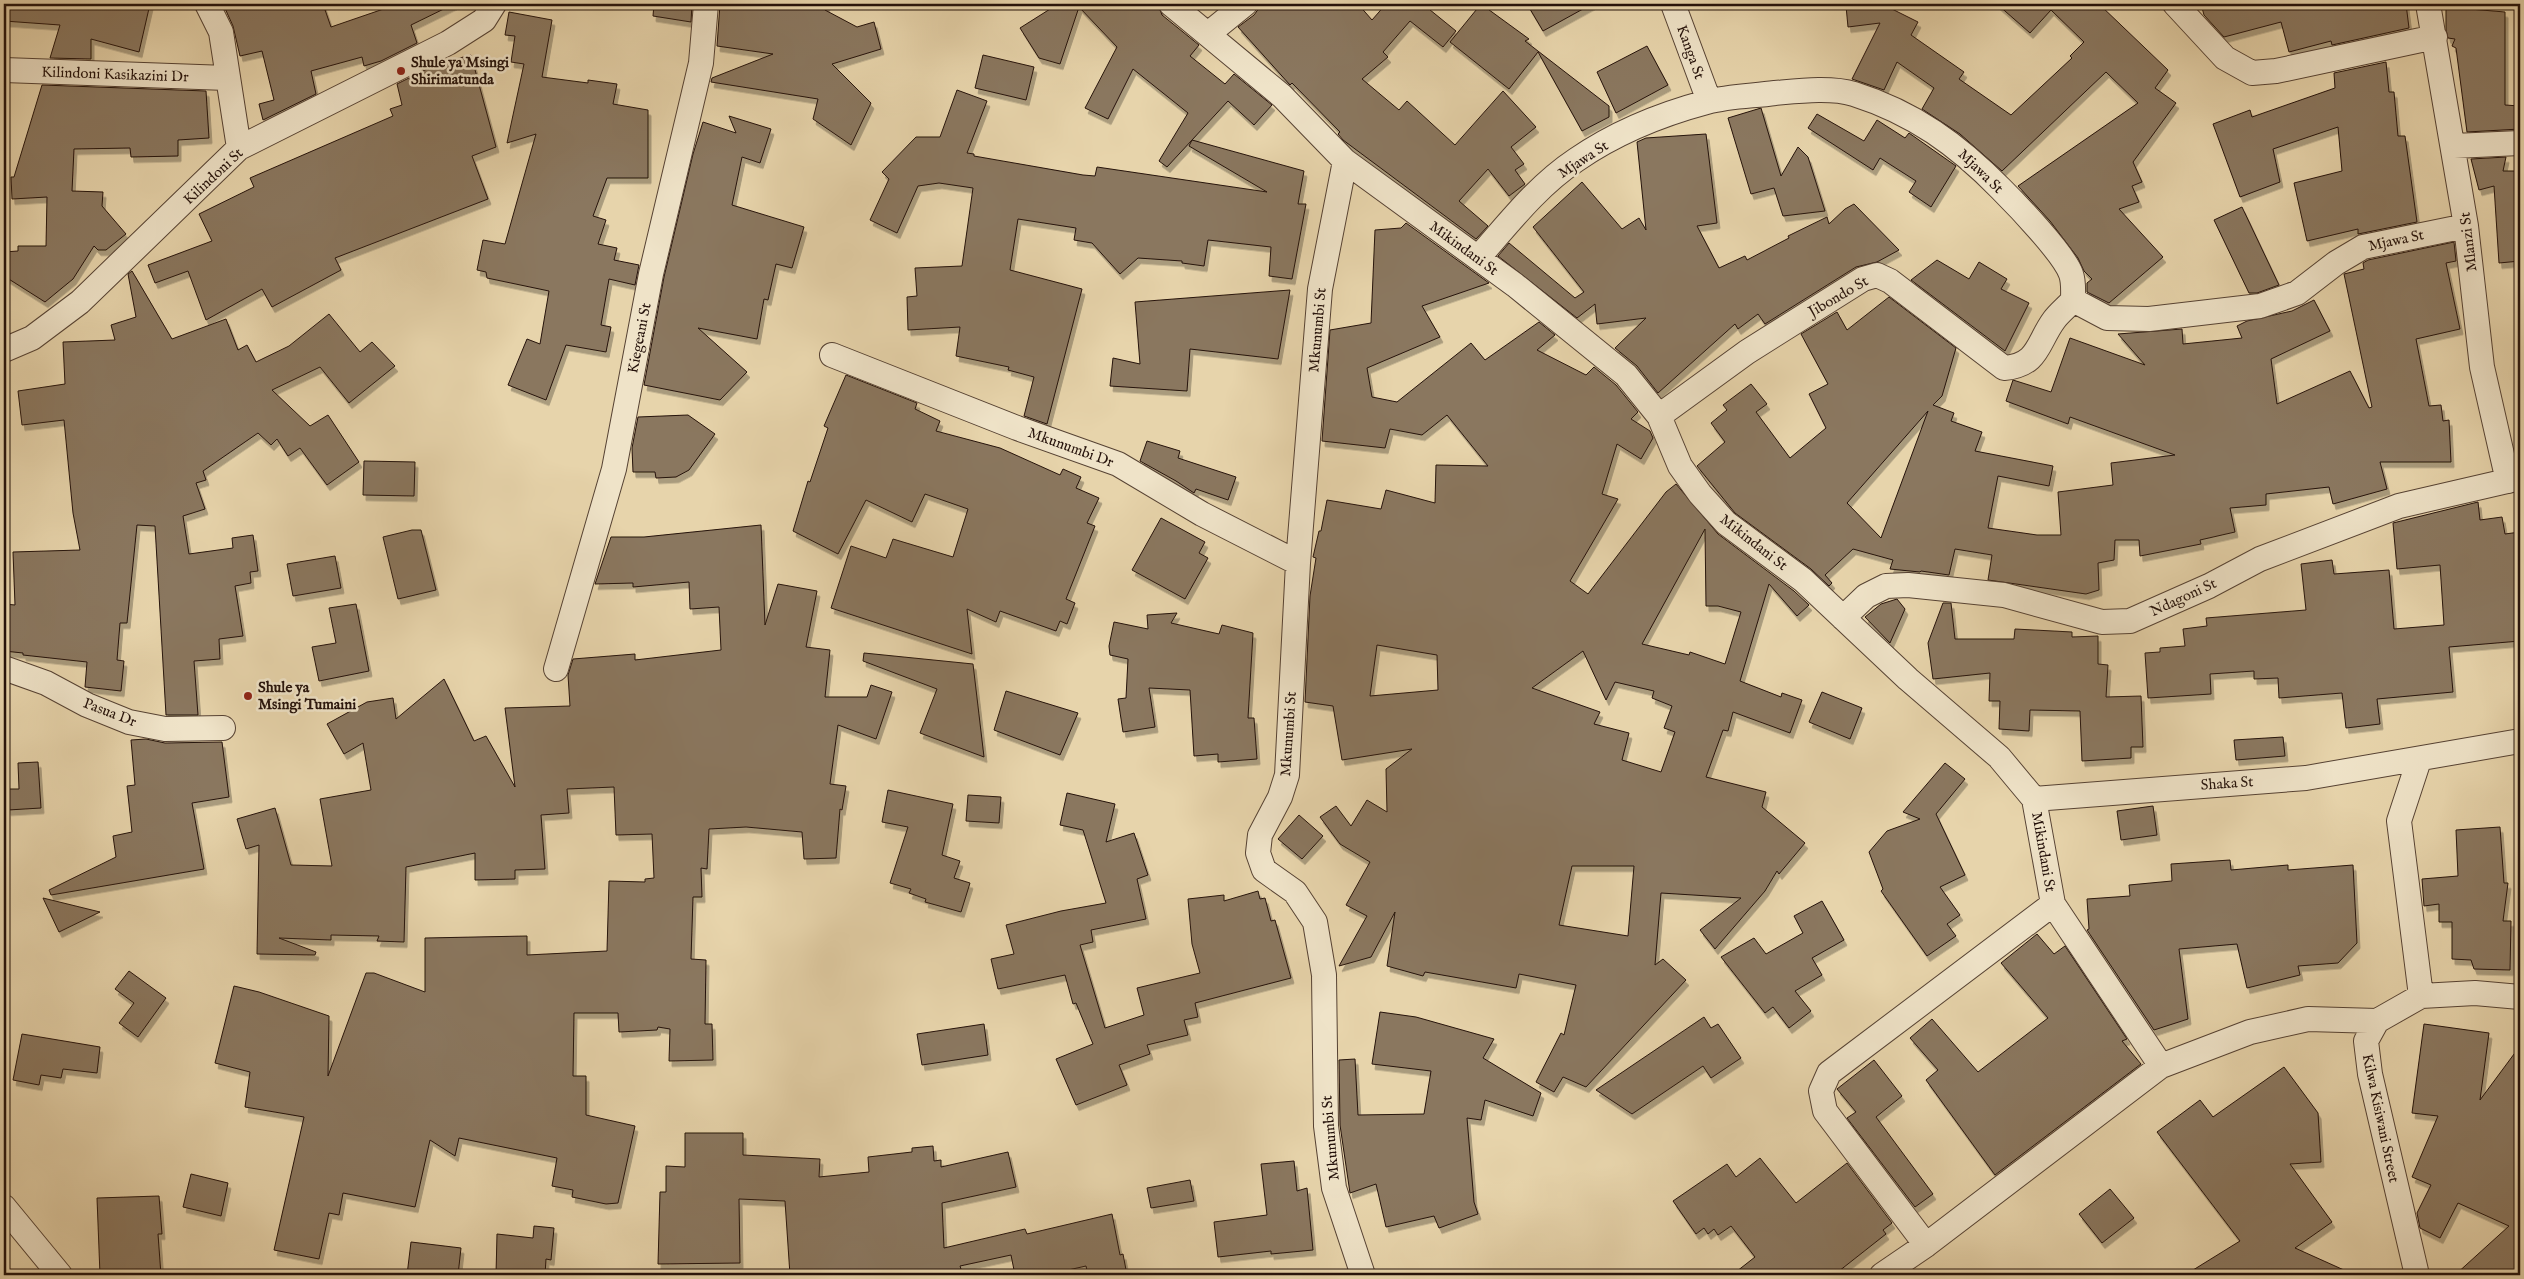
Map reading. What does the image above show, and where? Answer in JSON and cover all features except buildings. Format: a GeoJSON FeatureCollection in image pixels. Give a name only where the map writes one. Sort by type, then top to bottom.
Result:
{"type":"FeatureCollection","features":[{"type":"Feature","properties":{"kind":"street"},"geometry":{"type":"LineString","coordinates":[[208,4],[221,32],[239,148]]}},
{"type":"Feature","properties":{"kind":"street","name":"Kilindoni St"},"geometry":{"type":"LineString","coordinates":[[4,350],[32,338],[80,302],[239,148],[448,43],[484,20],[494,4]]}},
{"type":"Feature","properties":{"kind":"street","name":"Kiegeani St"},"geometry":{"type":"LineString","coordinates":[[556,669],[614,469],[651,274],[701,63],[706,4]]}},
{"type":"Feature","properties":{"kind":"street","name":"Mikindani St"},"geometry":{"type":"LineString","coordinates":[[1172,4],[1282,96],[1345,161],[1515,285],[1626,375],[1659,416],[1680,466],[1700,494],[1726,523],[1803,580],[1908,679],[1999,758],[2034,799],[2053,904],[2161,1066]]}},
{"type":"Feature","properties":{"kind":"street"},"geometry":{"type":"LineString","coordinates":[[1208,34],[1245,4]]}},
{"type":"Feature","properties":{"kind":"street","name":"Kanga St"},"geometry":{"type":"LineString","coordinates":[[1673,4],[1709,101]]}},
{"type":"Feature","properties":{"kind":"street"},"geometry":{"type":"LineString","coordinates":[[2175,4],[2225,58],[2252,73],[2276,72],[2435,37]]}},
{"type":"Feature","properties":{"kind":"street","name":"Mlanzi St"},"geometry":{"type":"LineString","coordinates":[[2428,4],[2454,146],[2466,226],[2482,367],[2514,480]]}},
{"type":"Feature","properties":{"kind":"street","name":"Kilindoni Kasikazini Dr"},"geometry":{"type":"LineString","coordinates":[[4,70],[227,78]]}},
{"type":"Feature","properties":{"kind":"street","name":"Mjawa St"},"geometry":{"type":"LineString","coordinates":[[1478,258],[1539,189],[1576,160],[1652,120],[1709,101],[1803,90],[1852,93],[1900,112],[1945,138],[1973,160],[2005,193],[2060,256],[2071,274],[2073,300],[2107,318],[2149,319],[2260,306],[2297,293],[2336,263],[2362,247],[2466,226]]}},
{"type":"Feature","properties":{"kind":"street"},"geometry":{"type":"LineString","coordinates":[[2454,146],[2520,143]]}},
{"type":"Feature","properties":{"kind":"street","name":"Mkunumbi St"},"geometry":{"type":"LineString","coordinates":[[1345,161],[1320,289],[1298,563],[1287,775],[1280,797],[1260,835],[1258,852],[1264,870],[1295,892],[1315,922],[1324,975],[1326,1126],[1334,1188],[1363,1275]]}},
{"type":"Feature","properties":{"kind":"street","name":"Jibondo St"},"geometry":{"type":"LineString","coordinates":[[1659,416],[1747,352],[1863,279],[1877,275],[1890,280],[2004,368],[2018,367],[2032,358],[2054,320],[2073,300]]}},
{"type":"Feature","properties":{"kind":"street","name":"Mkunumbi Dr"},"geometry":{"type":"LineString","coordinates":[[832,354],[1017,428],[1118,464],[1202,514],[1298,563]]}},
{"type":"Feature","properties":{"kind":"street","name":"Ndagoni St"},"geometry":{"type":"LineString","coordinates":[[1843,618],[1866,596],[1886,586],[1908,585],[2004,595],[2102,622],[2130,621],[2209,586],[2260,559],[2399,506],[2514,480]]}},
{"type":"Feature","properties":{"kind":"street","name":"Pasua Dr"},"geometry":{"type":"LineString","coordinates":[[4,668],[46,683],[87,705],[129,722],[166,729],[223,728]]}},
{"type":"Feature","properties":{"kind":"street","name":"Shaka St"},"geometry":{"type":"LineString","coordinates":[[2034,799],[2306,778],[2419,760],[2520,741]]}},
{"type":"Feature","properties":{"kind":"street"},"geometry":{"type":"LineString","coordinates":[[2419,760],[2399,821],[2421,996]]}},
{"type":"Feature","properties":{"kind":"street"},"geometry":{"type":"LineString","coordinates":[[1926,1245],[1825,1111],[1821,1091],[1829,1073],[2053,904]]}},
{"type":"Feature","properties":{"kind":"street"},"geometry":{"type":"LineString","coordinates":[[1882,1275],[1926,1245],[2161,1066],[2250,1032],[2298,1021],[2308,1019],[2376,1021],[2421,996],[2475,993],[2520,997]]}},
{"type":"Feature","properties":{"kind":"street","name":"Kilwa Kisiwani Street"},"geometry":{"type":"LineString","coordinates":[[2376,1021],[2366,1041],[2370,1074],[2417,1275]]}},
{"type":"Feature","properties":{"kind":"street"},"geometry":{"type":"LineString","coordinates":[[4,1207],[60,1275]]}},
{"type":"Feature","properties":{"kind":"place","name":"Shule ya Msingi Shirimatunda"},"geometry":{"type":"Point","coordinates":[401,71]}},
{"type":"Feature","properties":{"kind":"place","name":"Shule ya Msingi Tumaini"},"geometry":{"type":"Point","coordinates":[248,696]}}]}
